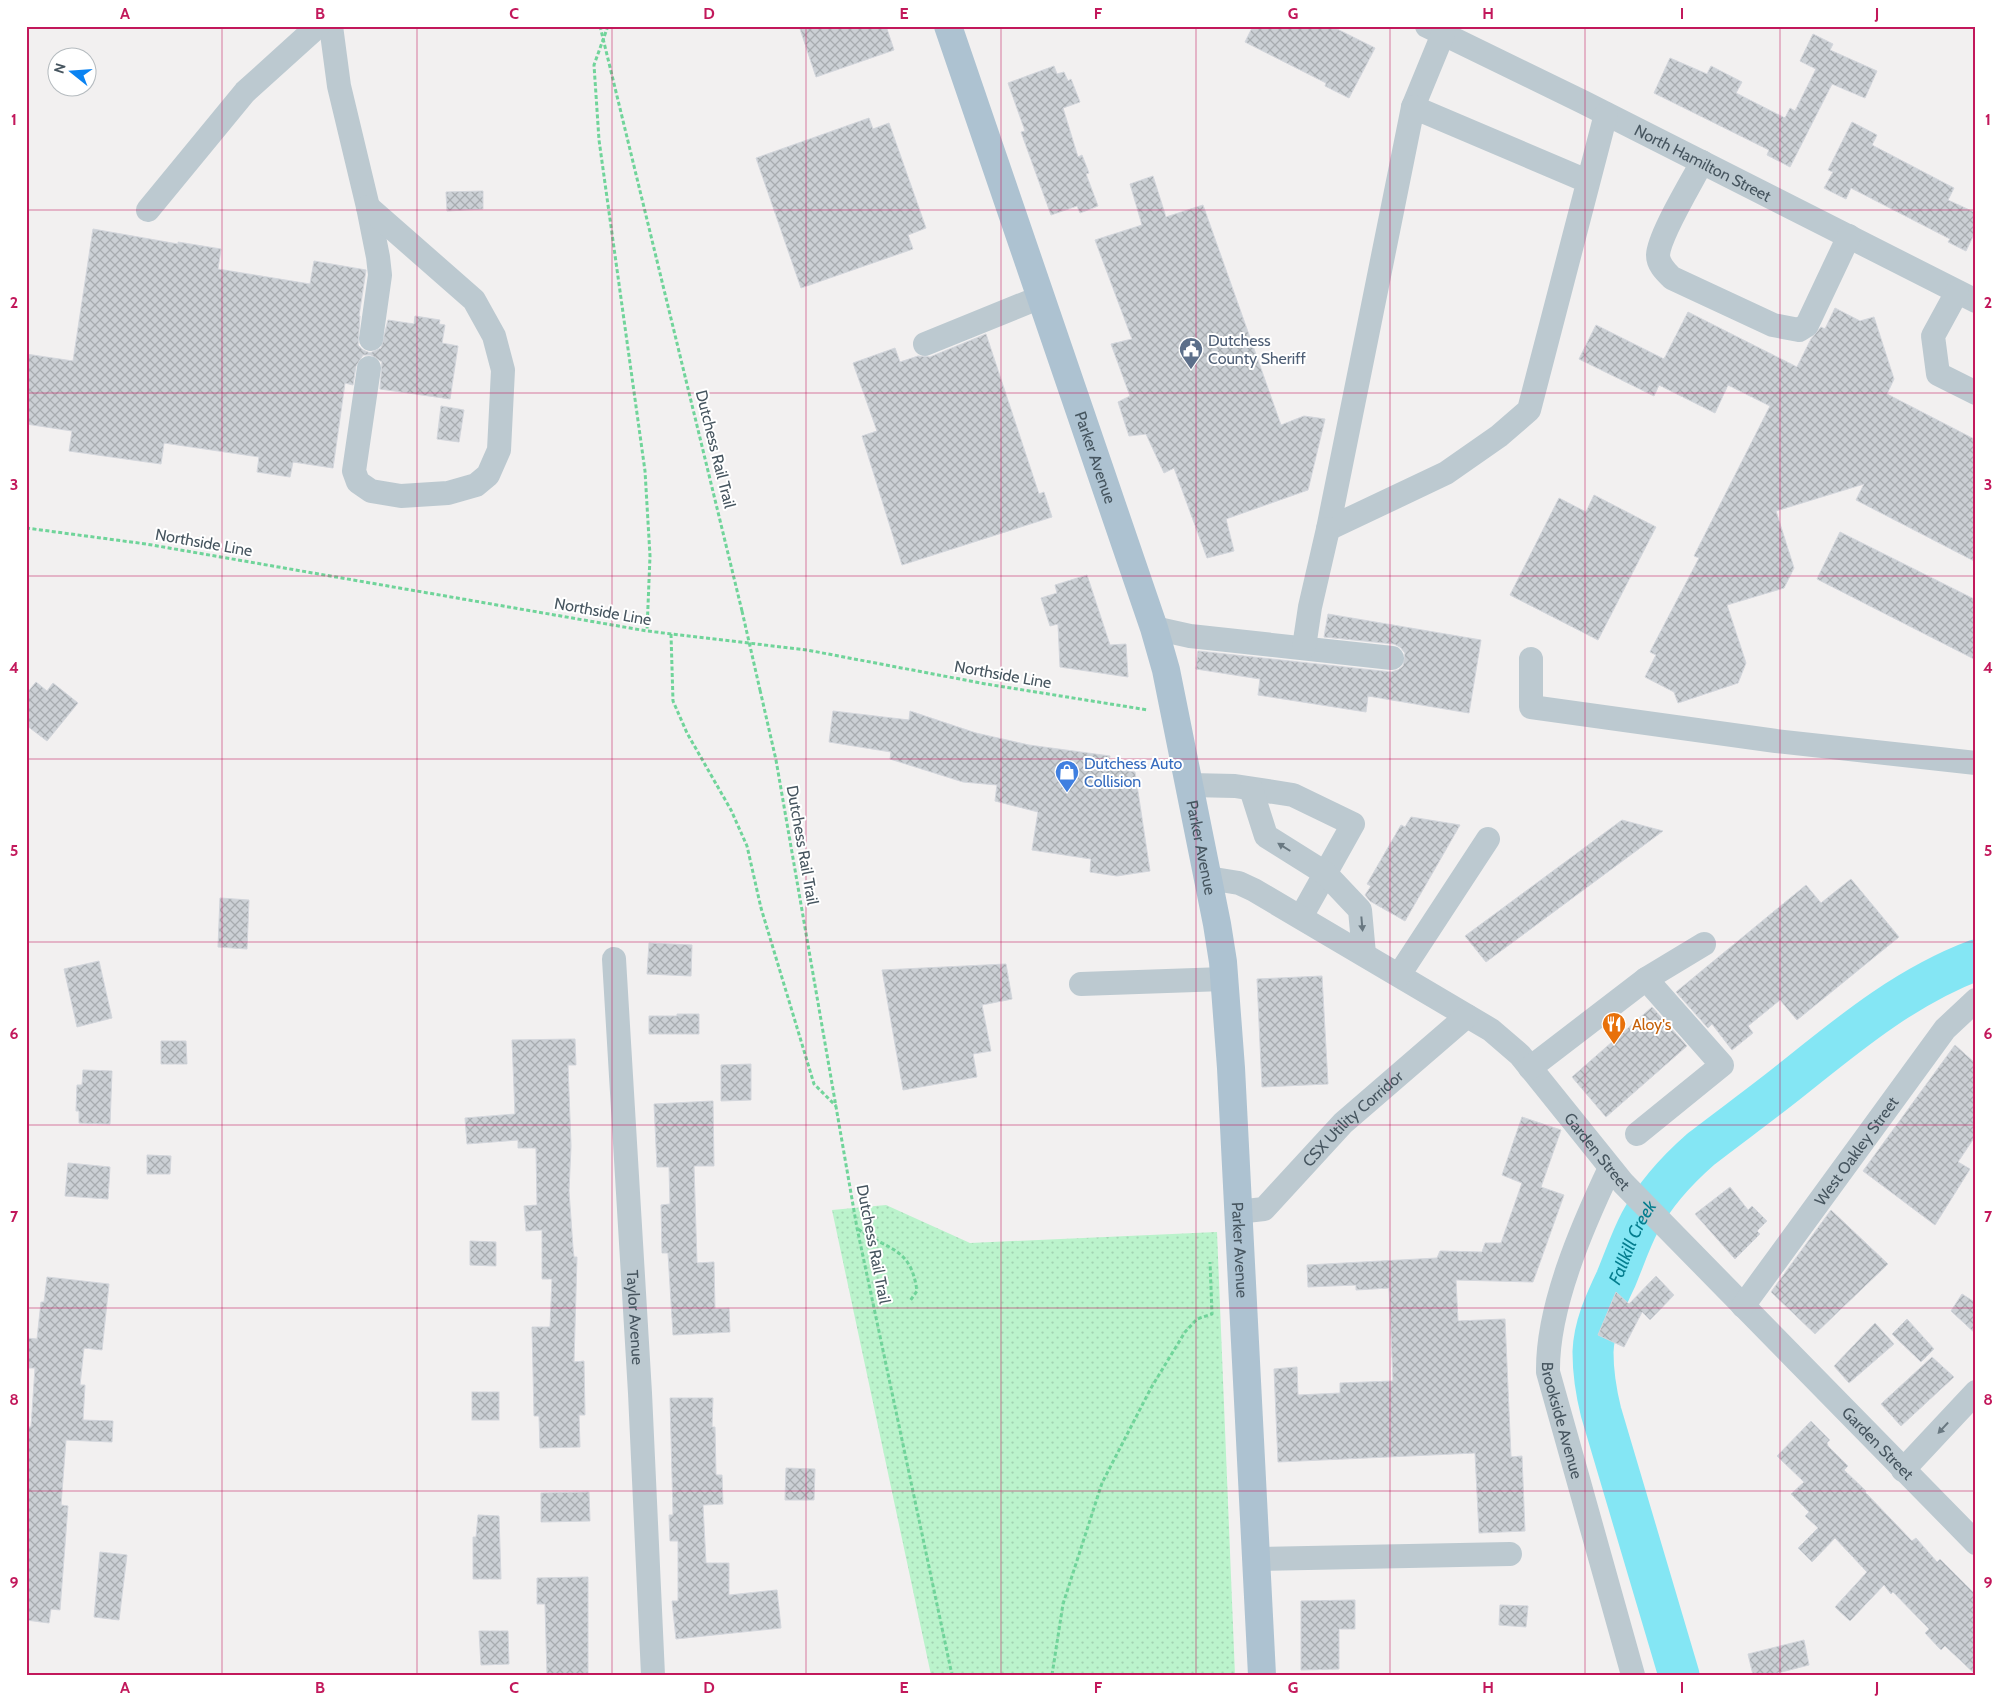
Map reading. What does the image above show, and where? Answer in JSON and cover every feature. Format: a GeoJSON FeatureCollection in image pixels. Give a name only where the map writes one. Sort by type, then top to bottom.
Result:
{"type":"FeatureCollection","features":[{"type":"Feature","properties":{"kind":"main road","name":"Parker Avenue"},"geometry":{"type":"LineString","coordinates":[[948,26],[1154,628],[1176,715],[1208,878],[1224,979],[1262,1675]]}},
{"type":"Feature","properties":{"kind":"street"},"geometry":{"type":"LineString","coordinates":[[148,210],[246,92],[318,26]]}},
{"type":"Feature","properties":{"kind":"street"},"geometry":{"type":"LineString","coordinates":[[331,26],[339,86],[368,207],[380,275],[371,339]]}},
{"type":"Feature","properties":{"kind":"street"},"geometry":{"type":"LineString","coordinates":[[1304,647],[1310,607],[1328,528],[1413,107],[1435,30]]}},
{"type":"Feature","properties":{"kind":"street","name":"North Hamilton Street"},"geometry":{"type":"LineString","coordinates":[[1435,30],[1967,296]]}},
{"type":"Feature","properties":{"kind":"street"},"geometry":{"type":"LineString","coordinates":[[1413,107],[1587,181]]}},
{"type":"Feature","properties":{"kind":"street"},"geometry":{"type":"LineString","coordinates":[[1328,528],[1446,473],[1499,436],[1529,410],[1587,181],[1606,114]]}},
{"type":"Feature","properties":{"kind":"street"},"geometry":{"type":"LineString","coordinates":[[1702,162],[1666,233],[1658,255],[1662,268],[1672,278],[1773,324],[1799,330],[1807,325],[1849,236]]}},
{"type":"Feature","properties":{"kind":"street"},"geometry":{"type":"LineString","coordinates":[[368,207],[474,300],[494,336],[503,370],[499,450],[488,475],[476,485],[448,493],[401,496],[371,491],[358,482],[354,471],[369,368]]}},
{"type":"Feature","properties":{"kind":"street"},"geometry":{"type":"LineString","coordinates":[[1967,296],[1933,336],[1938,374],[1976,393]]}},
{"type":"Feature","properties":{"kind":"street"},"geometry":{"type":"LineString","coordinates":[[924,344],[1042,297]]}},
{"type":"Feature","properties":{"kind":"street"},"geometry":{"type":"LineString","coordinates":[[1154,628],[1190,636],[1392,658]]}},
{"type":"Feature","properties":{"kind":"street"},"geometry":{"type":"LineString","coordinates":[[1530,659],[1532,707],[1776,741],[1976,763]]}},
{"type":"Feature","properties":{"kind":"street"},"geometry":{"type":"LineString","coordinates":[[1190,785],[1250,788],[1293,795],[1353,824],[1301,917]]}},
{"type":"Feature","properties":{"kind":"street"},"geometry":{"type":"LineString","coordinates":[[1250,788],[1266,836],[1325,873],[1360,910],[1364,954]]}},
{"type":"Feature","properties":{"kind":"street"},"geometry":{"type":"LineString","coordinates":[[1400,976],[1488,839]]}},
{"type":"Feature","properties":{"kind":"street","name":"Garden Street"},"geometry":{"type":"LineString","coordinates":[[1208,878],[1239,883],[1364,954],[1506,1041],[1610,1168],[1637,1197],[1976,1543]]}},
{"type":"Feature","properties":{"kind":"street"},"geometry":{"type":"LineString","coordinates":[[1530,1068],[1646,979],[1704,944]]}},
{"type":"Feature","properties":{"kind":"street","name":"Taylor Avenue"},"geometry":{"type":"LineString","coordinates":[[614,959],[640,1393],[653,1675]]}},
{"type":"Feature","properties":{"kind":"street"},"geometry":{"type":"LineString","coordinates":[[1081,984],[1224,979]]}},
{"type":"Feature","properties":{"kind":"street"},"geometry":{"type":"LineString","coordinates":[[1637,1134],[1722,1065],[1646,979]]}},
{"type":"Feature","properties":{"kind":"street","name":"West Oakley Street"},"geometry":{"type":"LineString","coordinates":[[1743,1306],[1945,1029],[1976,1000]]}},
{"type":"Feature","properties":{"kind":"street","name":"CSX Utility Corridor"},"geometry":{"type":"LineString","coordinates":[[1238,1212],[1264,1209],[1349,1117],[1467,1016]]}},
{"type":"Feature","properties":{"kind":"street","name":"Brookside Avenue"},"geometry":{"type":"LineString","coordinates":[[1610,1168],[1594,1203],[1568,1272],[1548,1348],[1548,1372],[1633,1675]]}},
{"type":"Feature","properties":{"kind":"street"},"geometry":{"type":"LineString","coordinates":[[1903,1470],[1976,1392]]}},
{"type":"Feature","properties":{"kind":"street"},"geometry":{"type":"LineString","coordinates":[[1256,1559],[1510,1554]]}},
{"type":"Feature","properties":{"kind":"path","name":"Dutchess Rail Trail"},"geometry":{"type":"LineString","coordinates":[[600,26],[742,611],[776,760],[857,1228],[952,1675]]}},
{"type":"Feature","properties":{"kind":"path"},"geometry":{"type":"LineString","coordinates":[[608,26],[594,65],[599,140],[645,471],[650,556],[647,632]]}},
{"type":"Feature","properties":{"kind":"path","name":"Northside Line"},"geometry":{"type":"LineString","coordinates":[[26,528],[146,544],[647,632],[807,650],[986,684],[1176,715]]}},
{"type":"Feature","properties":{"kind":"path"},"geometry":{"type":"LineString","coordinates":[[671,634],[673,701],[687,734],[731,810],[747,846],[761,908],[814,1084],[837,1107]]}},
{"type":"Feature","properties":{"kind":"path"},"geometry":{"type":"LineString","coordinates":[[857,1228],[908,1260],[915,1273],[918,1291],[910,1301]]}},
{"type":"Feature","properties":{"kind":"path"},"geometry":{"type":"LineString","coordinates":[[1052,1675],[1063,1604],[1102,1482],[1151,1388],[1180,1340],[1197,1319],[1212,1314],[1210,1262]]}},
{"type":"Feature","properties":{"kind":"green space"},"geometry":{"type":"Polygon","coordinates":[[[886,1205],[970,1243],[1217,1232],[1235,1675],[931,1675],[832,1210],[886,1205]]]}},
{"type":"Feature","properties":{"kind":"building"},"geometry":{"type":"Polygon","coordinates":[[[799,26],[886,26],[894,50],[816,77],[799,26]]]}},
{"type":"Feature","properties":{"kind":"building"},"geometry":{"type":"Polygon","coordinates":[[[1253,26],[1331,26],[1375,48],[1349,98],[1325,86],[1326,83],[1245,42],[1253,26]]]}},
{"type":"Feature","properties":{"kind":"building"},"geometry":{"type":"Polygon","coordinates":[[[1813,34],[1833,44],[1830,50],[1877,71],[1865,98],[1832,84],[1790,167],[1767,155],[1769,150],[1654,93],[1670,58],[1707,74],[1711,66],[1742,82],[1736,93],[1785,118],[1790,108],[1795,111],[1816,69],[1800,61],[1813,34]]]}},
{"type":"Feature","properties":{"kind":"building"},"geometry":{"type":"Polygon","coordinates":[[[1054,66],[1057,74],[1064,72],[1068,81],[1071,79],[1080,102],[1063,108],[1078,157],[1082,155],[1089,173],[1086,174],[1098,206],[1080,213],[1077,206],[1051,215],[1021,132],[1025,131],[1008,83],[1054,66]]]}},
{"type":"Feature","properties":{"kind":"building"},"geometry":{"type":"Polygon","coordinates":[[[869,118],[873,129],[889,123],[926,228],[908,235],[913,249],[801,288],[756,158],[869,118]]]}},
{"type":"Feature","properties":{"kind":"building"},"geometry":{"type":"Polygon","coordinates":[[[1852,122],[1877,135],[1872,145],[1954,188],[1948,200],[1976,213],[1976,230],[1966,251],[1948,242],[1950,239],[1851,188],[1846,199],[1824,188],[1833,172],[1828,170],[1852,122]]]}},
{"type":"Feature","properties":{"kind":"building","name":"Dutchess County Sheriff"},"geometry":{"type":"Polygon","coordinates":[[[1153,176],[1166,217],[1203,205],[1281,425],[1304,416],[1325,419],[1308,490],[1226,519],[1234,551],[1207,558],[1174,468],[1164,473],[1146,434],[1129,436],[1118,402],[1130,396],[1111,344],[1132,339],[1095,240],[1142,225],[1130,184],[1153,176]]]}},
{"type":"Feature","properties":{"kind":"building"},"geometry":{"type":"Polygon","coordinates":[[[483,191],[483,209],[447,211],[446,192],[483,191]]]}},
{"type":"Feature","properties":{"kind":"building"},"geometry":{"type":"Polygon","coordinates":[[[93,229],[178,244],[178,242],[221,249],[218,269],[310,284],[314,261],[366,270],[359,316],[358,345],[370,353],[381,348],[388,320],[414,324],[415,316],[440,320],[439,324],[445,325],[442,343],[458,346],[450,399],[380,389],[382,362],[371,355],[363,355],[356,366],[353,385],[345,383],[333,468],[293,462],[290,477],[257,472],[259,457],[164,443],[161,464],[69,451],[72,431],[26,424],[26,354],[73,361],[93,229]]]}},
{"type":"Feature","properties":{"kind":"building"},"geometry":{"type":"Polygon","coordinates":[[[1835,308],[1860,321],[1874,317],[1894,379],[1887,394],[1976,440],[1976,562],[1856,500],[1864,484],[1776,511],[1794,568],[1784,588],[1727,605],[1746,663],[1738,683],[1678,703],[1674,692],[1645,677],[1656,655],[1650,652],[1699,558],[1694,556],[1770,406],[1728,385],[1715,413],[1659,385],[1654,396],[1579,359],[1596,325],[1664,359],[1688,312],[1797,367],[1811,339],[1821,327],[1825,329],[1835,308]]]}},
{"type":"Feature","properties":{"kind":"building"},"geometry":{"type":"Polygon","coordinates":[[[986,334],[1039,494],[1044,492],[1052,517],[902,565],[862,436],[877,431],[853,363],[895,348],[900,362],[918,356],[930,357],[986,334]]]}},
{"type":"Feature","properties":{"kind":"building"},"geometry":{"type":"Polygon","coordinates":[[[441,406],[464,410],[459,442],[437,439],[441,406]]]}},
{"type":"Feature","properties":{"kind":"building"},"geometry":{"type":"Polygon","coordinates":[[[1594,495],[1656,527],[1598,640],[1510,595],[1559,498],[1586,512],[1594,495]]]}},
{"type":"Feature","properties":{"kind":"building"},"geometry":{"type":"Polygon","coordinates":[[[1840,532],[1976,600],[1976,660],[1817,579],[1840,532]]]}},
{"type":"Feature","properties":{"kind":"building"},"geometry":{"type":"Polygon","coordinates":[[[1087,575],[1110,645],[1126,644],[1128,677],[1060,667],[1058,624],[1050,626],[1041,598],[1057,593],[1055,585],[1087,575]]]}},
{"type":"Feature","properties":{"kind":"building"},"geometry":{"type":"Polygon","coordinates":[[[1328,614],[1481,640],[1469,713],[1368,696],[1366,712],[1258,695],[1260,679],[1196,669],[1198,651],[1391,672],[1403,666],[1405,653],[1394,644],[1324,637],[1328,614]]]}},
{"type":"Feature","properties":{"kind":"building"},"geometry":{"type":"Polygon","coordinates":[[[36,682],[47,691],[53,683],[78,703],[47,741],[26,725],[26,694],[36,682]]]}},
{"type":"Feature","properties":{"kind":"building","name":"Dutchess Auto Collision"},"geometry":{"type":"Polygon","coordinates":[[[833,711],[909,720],[910,711],[976,733],[1029,745],[1110,756],[1108,768],[1135,772],[1150,871],[1117,876],[1090,872],[1091,859],[1032,850],[1038,812],[995,801],[997,785],[963,782],[890,759],[891,752],[829,742],[833,711]]]}},
{"type":"Feature","properties":{"kind":"building"},"geometry":{"type":"Polygon","coordinates":[[[1411,817],[1460,825],[1405,921],[1370,901],[1365,895],[1371,886],[1367,884],[1401,825],[1405,827],[1411,817]]]}},
{"type":"Feature","properties":{"kind":"building"},"geometry":{"type":"Polygon","coordinates":[[[1622,820],[1663,831],[1486,962],[1465,936],[1622,820]]]}},
{"type":"Feature","properties":{"kind":"building"},"geometry":{"type":"Polygon","coordinates":[[[1851,879],[1899,937],[1797,1020],[1780,1000],[1748,1026],[1753,1033],[1732,1050],[1712,1024],[1708,1028],[1676,992],[1806,885],[1821,903],[1851,879]]]}},
{"type":"Feature","properties":{"kind":"building"},"geometry":{"type":"Polygon","coordinates":[[[220,898],[249,900],[247,949],[218,947],[220,898]]]}},
{"type":"Feature","properties":{"kind":"building"},"geometry":{"type":"Polygon","coordinates":[[[649,943],[692,945],[691,976],[647,974],[649,943]]]}},
{"type":"Feature","properties":{"kind":"building"},"geometry":{"type":"Polygon","coordinates":[[[99,961],[112,1018],[77,1027],[64,969],[99,961]]]}},
{"type":"Feature","properties":{"kind":"building"},"geometry":{"type":"Polygon","coordinates":[[[1006,964],[1012,999],[982,1005],[991,1051],[973,1054],[977,1077],[903,1090],[882,970],[1006,964]]]}},
{"type":"Feature","properties":{"kind":"building"},"geometry":{"type":"Polygon","coordinates":[[[1322,976],[1328,1084],[1262,1087],[1257,979],[1322,976]]]}},
{"type":"Feature","properties":{"kind":"building"},"geometry":{"type":"Polygon","coordinates":[[[1652,1007],[1687,1046],[1606,1117],[1572,1077],[1652,1007]]]}},
{"type":"Feature","properties":{"kind":"building"},"geometry":{"type":"Polygon","coordinates":[[[677,1014],[699,1014],[699,1034],[649,1034],[649,1016],[677,1016],[677,1014]]]}},
{"type":"Feature","properties":{"kind":"building"},"geometry":{"type":"Polygon","coordinates":[[[575,1039],[576,1065],[568,1065],[571,1146],[569,1191],[574,1257],[577,1257],[574,1362],[584,1361],[585,1415],[579,1415],[580,1447],[540,1448],[539,1416],[534,1416],[532,1327],[550,1327],[552,1279],[542,1279],[542,1230],[526,1231],[524,1206],[537,1205],[536,1148],[518,1148],[518,1140],[467,1144],[465,1118],[515,1114],[512,1040],[575,1039]]]}},
{"type":"Feature","properties":{"kind":"building"},"geometry":{"type":"Polygon","coordinates":[[[161,1041],[186,1041],[187,1064],[161,1064],[161,1041]]]}},
{"type":"Feature","properties":{"kind":"building"},"geometry":{"type":"Polygon","coordinates":[[[1955,1045],[1976,1064],[1976,1135],[1958,1162],[1970,1169],[1935,1225],[1863,1171],[1955,1045]]]}},
{"type":"Feature","properties":{"kind":"building"},"geometry":{"type":"Polygon","coordinates":[[[751,1064],[751,1100],[721,1101],[721,1065],[751,1064]]]}},
{"type":"Feature","properties":{"kind":"building"},"geometry":{"type":"Polygon","coordinates":[[[83,1070],[112,1071],[110,1124],[79,1123],[79,1111],[76,1111],[77,1085],[82,1085],[83,1070]]]}},
{"type":"Feature","properties":{"kind":"building"},"geometry":{"type":"Polygon","coordinates":[[[713,1101],[714,1166],[694,1166],[697,1263],[714,1262],[715,1309],[729,1308],[730,1332],[673,1335],[668,1253],[662,1253],[661,1205],[670,1204],[669,1167],[657,1167],[654,1104],[713,1101]]]}},
{"type":"Feature","properties":{"kind":"building"},"geometry":{"type":"Polygon","coordinates":[[[1522,1117],[1561,1130],[1541,1187],[1564,1195],[1533,1282],[1456,1280],[1458,1321],[1505,1319],[1511,1457],[1522,1456],[1525,1531],[1479,1533],[1475,1453],[1278,1462],[1274,1369],[1297,1367],[1298,1395],[1340,1393],[1340,1383],[1393,1381],[1389,1288],[1356,1290],[1356,1285],[1308,1287],[1307,1265],[1437,1258],[1440,1251],[1482,1252],[1485,1243],[1501,1243],[1522,1183],[1502,1175],[1522,1117]]]}},
{"type":"Feature","properties":{"kind":"building"},"geometry":{"type":"Polygon","coordinates":[[[147,1155],[171,1156],[170,1174],[147,1174],[147,1155]]]}},
{"type":"Feature","properties":{"kind":"building"},"geometry":{"type":"Polygon","coordinates":[[[68,1163],[110,1167],[108,1199],[65,1196],[68,1163]]]}},
{"type":"Feature","properties":{"kind":"building"},"geometry":{"type":"Polygon","coordinates":[[[1730,1187],[1748,1210],[1752,1206],[1767,1221],[1757,1231],[1760,1234],[1735,1259],[1695,1214],[1730,1187]]]}},
{"type":"Feature","properties":{"kind":"building"},"geometry":{"type":"Polygon","coordinates":[[[1831,1210],[1888,1264],[1815,1334],[1771,1292],[1831,1210]]]}},
{"type":"Feature","properties":{"kind":"building"},"geometry":{"type":"Polygon","coordinates":[[[470,1241],[496,1242],[496,1266],[470,1265],[470,1241]]]}},
{"type":"Feature","properties":{"kind":"building"},"geometry":{"type":"Polygon","coordinates":[[[1656,1276],[1674,1295],[1650,1320],[1642,1312],[1624,1347],[1598,1335],[1616,1292],[1629,1304],[1656,1276]]]}},
{"type":"Feature","properties":{"kind":"building"},"geometry":{"type":"Polygon","coordinates":[[[47,1277],[109,1284],[102,1350],[84,1348],[80,1385],[85,1385],[83,1420],[113,1421],[112,1442],[66,1440],[61,1505],[68,1506],[60,1610],[51,1609],[49,1623],[26,1620],[28,1495],[26,1495],[26,1481],[29,1453],[26,1453],[26,1427],[31,1427],[35,1368],[26,1368],[26,1338],[37,1339],[41,1302],[44,1302],[47,1277]]]}},
{"type":"Feature","properties":{"kind":"building"},"geometry":{"type":"Polygon","coordinates":[[[1962,1294],[1976,1303],[1976,1334],[1951,1311],[1962,1294]]]}},
{"type":"Feature","properties":{"kind":"building"},"geometry":{"type":"Polygon","coordinates":[[[1907,1319],[1934,1349],[1921,1362],[1892,1334],[1907,1319]]]}},
{"type":"Feature","properties":{"kind":"building"},"geometry":{"type":"Polygon","coordinates":[[[1875,1323],[1894,1344],[1849,1383],[1834,1366],[1875,1323]]]}},
{"type":"Feature","properties":{"kind":"building"},"geometry":{"type":"Polygon","coordinates":[[[1932,1357],[1954,1377],[1901,1426],[1881,1404],[1932,1357]]]}},
{"type":"Feature","properties":{"kind":"building"},"geometry":{"type":"Polygon","coordinates":[[[472,1392],[499,1392],[499,1420],[472,1420],[472,1392]]]}},
{"type":"Feature","properties":{"kind":"building"},"geometry":{"type":"Polygon","coordinates":[[[670,1398],[713,1398],[712,1427],[715,1427],[716,1475],[722,1475],[723,1504],[703,1505],[706,1563],[729,1563],[729,1595],[777,1590],[781,1628],[676,1639],[672,1601],[678,1601],[678,1541],[670,1541],[669,1515],[673,1515],[670,1398]]]}},
{"type":"Feature","properties":{"kind":"building"},"geometry":{"type":"Polygon","coordinates":[[[1811,1421],[1830,1440],[1827,1443],[1828,1446],[1848,1466],[1844,1470],[1912,1541],[1916,1538],[1937,1562],[1940,1559],[1976,1595],[1976,1675],[1945,1646],[1941,1650],[1925,1633],[1929,1629],[1893,1592],[1891,1594],[1884,1585],[1850,1621],[1835,1607],[1867,1572],[1835,1538],[1812,1562],[1798,1548],[1818,1528],[1805,1516],[1809,1512],[1791,1494],[1804,1482],[1777,1456],[1811,1421]]]}},
{"type":"Feature","properties":{"kind":"building"},"geometry":{"type":"Polygon","coordinates":[[[786,1468],[815,1469],[814,1500],[785,1500],[786,1468]]]}},
{"type":"Feature","properties":{"kind":"building"},"geometry":{"type":"Polygon","coordinates":[[[589,1492],[590,1521],[541,1522],[541,1493],[589,1492]]]}},
{"type":"Feature","properties":{"kind":"building"},"geometry":{"type":"Polygon","coordinates":[[[478,1515],[499,1516],[501,1579],[473,1579],[473,1537],[476,1537],[478,1515]]]}},
{"type":"Feature","properties":{"kind":"building"},"geometry":{"type":"Polygon","coordinates":[[[100,1552],[127,1555],[119,1620],[94,1617],[100,1552]]]}},
{"type":"Feature","properties":{"kind":"building"},"geometry":{"type":"Polygon","coordinates":[[[588,1577],[588,1675],[547,1675],[545,1604],[537,1604],[537,1578],[588,1577]]]}},
{"type":"Feature","properties":{"kind":"building"},"geometry":{"type":"Polygon","coordinates":[[[1355,1600],[1355,1629],[1339,1629],[1339,1669],[1301,1670],[1301,1601],[1355,1600]]]}},
{"type":"Feature","properties":{"kind":"building"},"geometry":{"type":"Polygon","coordinates":[[[1500,1605],[1528,1606],[1526,1627],[1499,1625],[1500,1605]]]}},
{"type":"Feature","properties":{"kind":"building"},"geometry":{"type":"Polygon","coordinates":[[[479,1631],[508,1631],[509,1664],[481,1665],[479,1631]]]}},
{"type":"Feature","properties":{"kind":"building"},"geometry":{"type":"Polygon","coordinates":[[[1804,1640],[1809,1665],[1770,1675],[1753,1675],[1748,1654],[1804,1640]]]}},
{"type":"Feature","properties":{"kind":"waterway","name":"Fallkill Creek"},"geometry":{"type":"LineString","coordinates":[[1679,1675],[1601,1412],[1594,1375],[1593,1352],[1595,1333],[1604,1305],[1640,1222],[1652,1202],[1667,1183],[1692,1157],[1837,1043],[1881,1011],[1926,983],[1976,960]]}},
{"type":"Feature","properties":{"kind":"place","name":"Dutchess County Sheriff"},"geometry":{"type":"Point","coordinates":[1191,370]}},
{"type":"Feature","properties":{"kind":"place","name":"Dutchess Auto Collision"},"geometry":{"type":"Point","coordinates":[1067,793]}},
{"type":"Feature","properties":{"kind":"place","name":"Aloy's"},"geometry":{"type":"Point","coordinates":[1614,1045]}}]}
